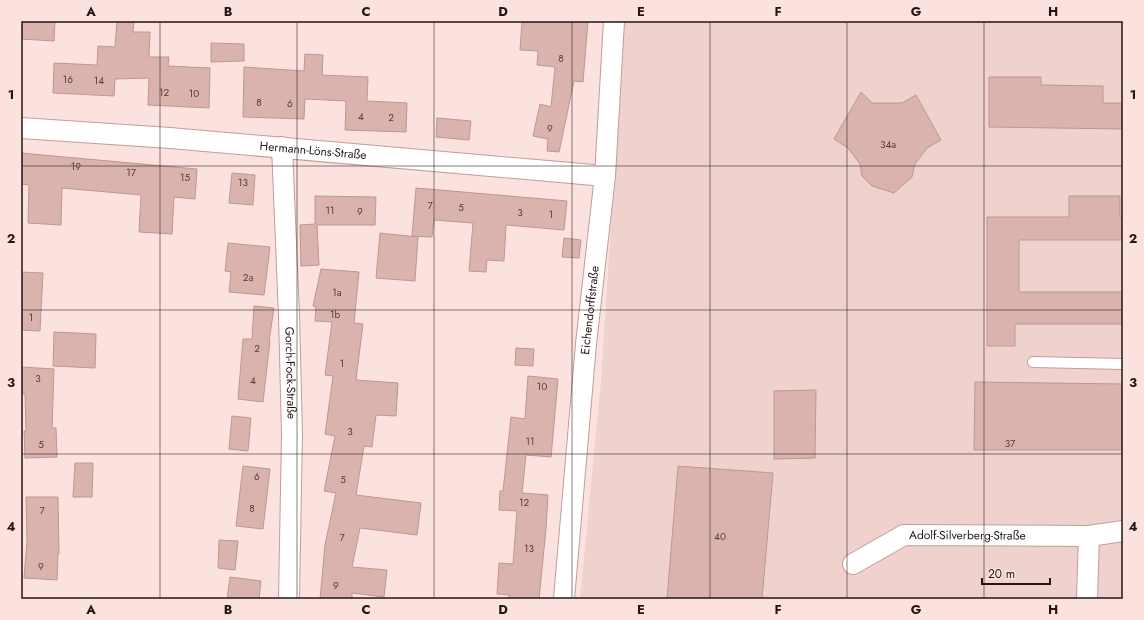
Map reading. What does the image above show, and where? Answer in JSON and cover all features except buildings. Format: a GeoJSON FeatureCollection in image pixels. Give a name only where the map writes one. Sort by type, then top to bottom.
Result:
{"type":"FeatureCollection","features":[{"type":"Feature","properties":{"kind":"street","name":"Eichendorffstraße"},"geometry":{"type":"LineString","coordinates":[[564,599],[586,344],[605,176],[614,21]]}},
{"type":"Feature","properties":{"kind":"street","name":"Hermann-Löns-Straße"},"geometry":{"type":"LineString","coordinates":[[21,128],[282,147],[605,176]]}},
{"type":"Feature","properties":{"kind":"street","name":"Gorch-Fock-Straße"},"geometry":{"type":"LineString","coordinates":[[282,147],[292,434],[289,599]]}},
{"type":"Feature","properties":{"kind":"street","name":"Adolf-Silverberg-Straße"},"geometry":{"type":"LineString","coordinates":[[853,564],[904,535],[1089,536],[1123,531]]}},
{"type":"Feature","properties":{"kind":"street"},"geometry":{"type":"LineString","coordinates":[[1087,599],[1089,536]]}},
{"type":"Feature","properties":{"kind":"lane"},"geometry":{"type":"LineString","coordinates":[[1033,362],[1123,364]]}},
{"type":"Feature","properties":{"kind":"shaded area"},"geometry":{"type":"Polygon","coordinates":[[[624,21],[1123,21],[1123,599],[580,599],[601,381],[624,21]]]}}]}
